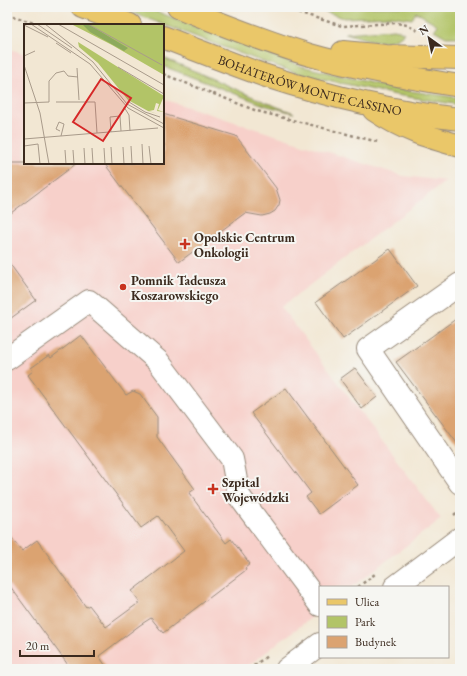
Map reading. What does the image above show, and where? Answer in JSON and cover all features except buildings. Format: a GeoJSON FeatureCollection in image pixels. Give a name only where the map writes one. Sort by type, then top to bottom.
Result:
{"type":"FeatureCollection","features":[{"type":"Feature","properties":{"kind":"main road"},"geometry":{"type":"LineString","coordinates":[[82,7],[127,24]]}},
{"type":"Feature","properties":{"kind":"main road"},"geometry":{"type":"LineString","coordinates":[[178,7],[310,55],[406,77],[460,86]]}},
{"type":"Feature","properties":{"kind":"main road","name":"BOHATERÓW MONTE CASSINO"},"geometry":{"type":"LineString","coordinates":[[164,37],[264,75],[362,103],[460,119]]}},
{"type":"Feature","properties":{"kind":"main road"},"geometry":{"type":"LineString","coordinates":[[310,55],[332,51],[386,56],[460,58]]}},
{"type":"Feature","properties":{"kind":"main road"},"geometry":{"type":"LineString","coordinates":[[362,103],[411,131],[460,146]]}},
{"type":"Feature","properties":{"kind":"street"},"geometry":{"type":"LineString","coordinates":[[460,284],[368,349],[460,482]]}},
{"type":"Feature","properties":{"kind":"street"},"geometry":{"type":"LineString","coordinates":[[7,359],[89,301],[158,361],[232,459],[239,496],[319,604]]}},
{"type":"Feature","properties":{"kind":"street"},"geometry":{"type":"LineString","coordinates":[[396,586],[460,538]]}},
{"type":"Feature","properties":{"kind":"street"},"geometry":{"type":"LineString","coordinates":[[287,669],[319,645]]}},
{"type":"Feature","properties":{"kind":"path"},"geometry":{"type":"LineString","coordinates":[[281,7],[342,26],[397,23],[424,34]]}},
{"type":"Feature","properties":{"kind":"path"},"geometry":{"type":"LineString","coordinates":[[7,14],[37,24]]}},
{"type":"Feature","properties":{"kind":"path"},"geometry":{"type":"LineString","coordinates":[[164,74],[257,110],[378,142]]}},
{"type":"Feature","properties":{"kind":"shaded area"},"geometry":{"type":"Polygon","coordinates":[[[7,48],[24,54],[24,164],[164,164],[164,99],[403,176],[446,181],[281,307],[441,519],[353,586],[319,586],[319,612],[244,669],[7,669],[7,48]]]}},
{"type":"Feature","properties":{"kind":"green space"},"geometry":{"type":"Polygon","coordinates":[[[117,7],[145,7],[301,66],[397,89],[460,98],[460,105],[396,95],[300,74],[255,59],[117,7]]]}},
{"type":"Feature","properties":{"kind":"green space"},"geometry":{"type":"Polygon","coordinates":[[[310,7],[460,7],[460,37],[446,37],[434,30],[438,25],[416,12],[412,19],[391,16],[344,18],[310,7]]]}},
{"type":"Feature","properties":{"kind":"green space"},"geometry":{"type":"Polygon","coordinates":[[[394,29],[404,33],[398,38],[383,41],[376,41],[345,33],[394,29]]]}},
{"type":"Feature","properties":{"kind":"green space"},"geometry":{"type":"Polygon","coordinates":[[[164,58],[294,113],[267,106],[164,66],[164,58]]]}},
{"type":"Feature","properties":{"kind":"place","name":"Opolskie Centrum Onkologii"},"geometry":{"type":"Point","coordinates":[185,244]}},
{"type":"Feature","properties":{"kind":"place","name":"Pomnik Tadeusza Koszarowskiego"},"geometry":{"type":"Point","coordinates":[123,287]}},
{"type":"Feature","properties":{"kind":"place","name":"Szpital Wojewódzki"},"geometry":{"type":"Point","coordinates":[213,489]}}]}
